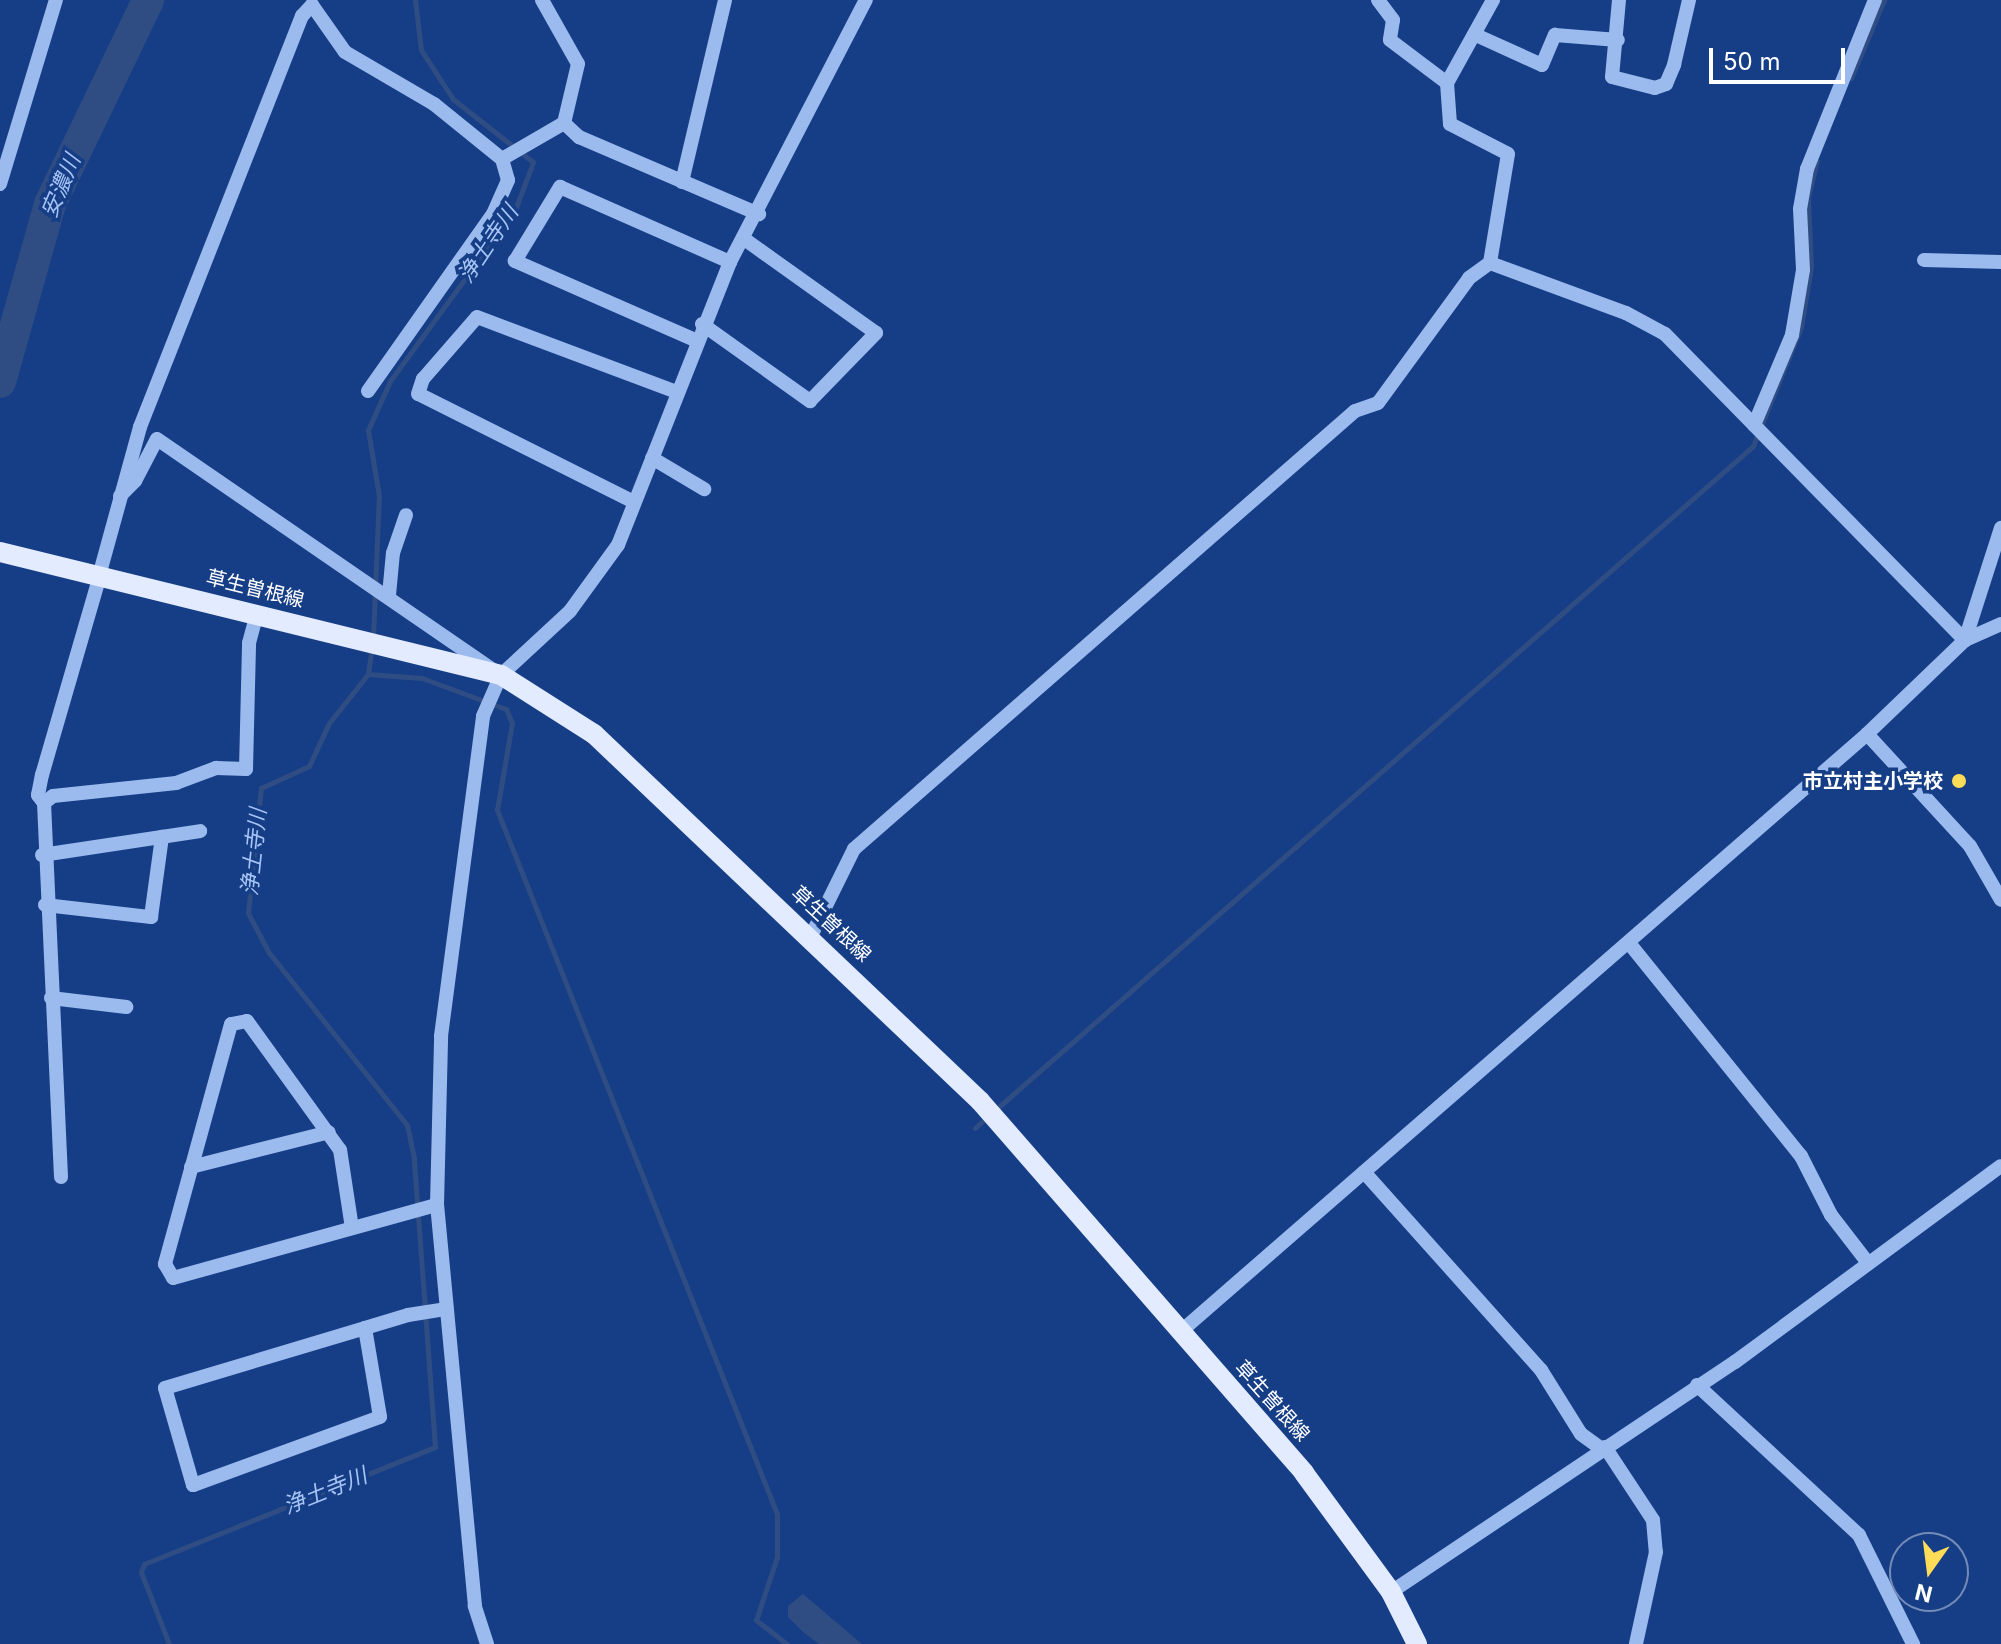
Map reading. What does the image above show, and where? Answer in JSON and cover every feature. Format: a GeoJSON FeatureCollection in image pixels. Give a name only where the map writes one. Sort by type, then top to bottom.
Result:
{"type":"FeatureCollection","features":[{"type":"Feature","properties":{"kind":"main road","name":"草生曽根線"},"geometry":{"type":"LineString","coordinates":[[0,552],[501,675],[594,734],[980,1101],[1304,1473],[1391,1592],[1417,1644]]}},
{"type":"Feature","properties":{"kind":"street"},"geometry":{"type":"LineString","coordinates":[[0,184],[56,0]]}},
{"type":"Feature","properties":{"kind":"street"},"geometry":{"type":"LineString","coordinates":[[542,0],[578,64],[564,123]]}},
{"type":"Feature","properties":{"kind":"street"},"geometry":{"type":"LineString","coordinates":[[682,182],[725,0]]}},
{"type":"Feature","properties":{"kind":"street"},"geometry":{"type":"LineString","coordinates":[[487,1644],[475,1606],[444,1309],[437,1205],[441,1036],[474,764],[483,716],[501,675],[599,574],[634,502],[695,340],[730,262],[759,214],[866,0]]}},
{"type":"Feature","properties":{"kind":"street"},"geometry":{"type":"LineString","coordinates":[[1378,0],[1393,20],[1390,40],[1447,83]]}},
{"type":"Feature","properties":{"kind":"street"},"geometry":{"type":"LineString","coordinates":[[810,938],[854,849],[1355,411],[1378,403],[1469,278],[1490,263],[1508,154],[1497,143],[1453,128],[1447,83],[1478,36],[1493,0]]}},
{"type":"Feature","properties":{"kind":"street"},"geometry":{"type":"LineString","coordinates":[[1619,0],[1618,40],[1612,77],[1661,88],[1674,65],[1689,0]]}},
{"type":"Feature","properties":{"kind":"street"},"geometry":{"type":"LineString","coordinates":[[1754,425],[1792,335],[1803,270],[1800,209],[1807,169],[1875,0]]}},
{"type":"Feature","properties":{"kind":"street"},"geometry":{"type":"LineString","coordinates":[[61,1177],[42,855],[44,803],[38,795],[42,775],[140,427],[302,16],[312,5],[345,52],[434,104],[503,158],[508,180],[493,214],[368,391]]}},
{"type":"Feature","properties":{"kind":"street"},"geometry":{"type":"LineString","coordinates":[[1478,36],[1542,65],[1555,35],[1618,40]]}},
{"type":"Feature","properties":{"kind":"street"},"geometry":{"type":"LineString","coordinates":[[503,158],[531,139],[564,123]]}},
{"type":"Feature","properties":{"kind":"street"},"geometry":{"type":"LineString","coordinates":[[564,123],[579,137],[759,214]]}},
{"type":"Feature","properties":{"kind":"street"},"geometry":{"type":"LineString","coordinates":[[695,340],[515,261],[560,187],[730,262]]}},
{"type":"Feature","properties":{"kind":"street"},"geometry":{"type":"LineString","coordinates":[[702,324],[810,401],[876,333],[744,239]]}},
{"type":"Feature","properties":{"kind":"street"},"geometry":{"type":"LineString","coordinates":[[1924,260],[2001,262]]}},
{"type":"Feature","properties":{"kind":"street"},"geometry":{"type":"LineString","coordinates":[[1490,263],[1626,313],[1665,334],[1965,640]]}},
{"type":"Feature","properties":{"kind":"street"},"geometry":{"type":"LineString","coordinates":[[634,502],[418,394],[423,379],[477,317],[677,392]]}},
{"type":"Feature","properties":{"kind":"street"},"geometry":{"type":"LineString","coordinates":[[120,496],[135,481],[157,439],[388,594],[501,675]]}},
{"type":"Feature","properties":{"kind":"street"},"geometry":{"type":"LineString","coordinates":[[652,458],[704,489]]}},
{"type":"Feature","properties":{"kind":"street"},"geometry":{"type":"LineString","coordinates":[[388,594],[393,553],[406,515]]}},
{"type":"Feature","properties":{"kind":"street"},"geometry":{"type":"LineString","coordinates":[[1965,640],[2001,528]]}},
{"type":"Feature","properties":{"kind":"street"},"geometry":{"type":"LineString","coordinates":[[44,803],[53,796],[176,783],[216,768],[246,769],[249,643],[257,614]]}},
{"type":"Feature","properties":{"kind":"street"},"geometry":{"type":"LineString","coordinates":[[1179,1333],[1867,734],[1965,640],[2001,624]]}},
{"type":"Feature","properties":{"kind":"street"},"geometry":{"type":"LineString","coordinates":[[1867,734],[1970,846],[2001,900]]}},
{"type":"Feature","properties":{"kind":"street"},"geometry":{"type":"LineString","coordinates":[[42,855],[200,831]]}},
{"type":"Feature","properties":{"kind":"street"},"geometry":{"type":"LineString","coordinates":[[45,905],[151,917],[162,837]]}},
{"type":"Feature","properties":{"kind":"street"},"geometry":{"type":"LineString","coordinates":[[1629,943],[1801,1156],[1831,1215],[1868,1263]]}},
{"type":"Feature","properties":{"kind":"street"},"geometry":{"type":"LineString","coordinates":[[51,998],[126,1007]]}},
{"type":"Feature","properties":{"kind":"street"},"geometry":{"type":"LineString","coordinates":[[352,1228],[340,1150],[247,1021],[231,1024],[165,1264],[173,1278],[437,1205]]}},
{"type":"Feature","properties":{"kind":"street"},"geometry":{"type":"LineString","coordinates":[[191,1167],[329,1132]]}},
{"type":"Feature","properties":{"kind":"street"},"geometry":{"type":"LineString","coordinates":[[1391,1592],[1697,1385],[2001,1166]]}},
{"type":"Feature","properties":{"kind":"street"},"geometry":{"type":"LineString","coordinates":[[1364,1172],[1541,1370],[1581,1434],[1604,1448],[1653,1520],[1656,1552],[1636,1644]]}},
{"type":"Feature","properties":{"kind":"street"},"geometry":{"type":"LineString","coordinates":[[365,1328],[380,1417],[193,1485],[165,1388],[365,1328],[444,1309]]}},
{"type":"Feature","properties":{"kind":"street"},"geometry":{"type":"LineString","coordinates":[[1697,1385],[1859,1535],[1913,1644]]}},
{"type":"Feature","properties":{"kind":"water"},"geometry":{"type":"Polygon","coordinates":[[[803,1594],[862,1644],[819,1644],[803,1632],[788,1617],[788,1606],[803,1594]]]}},
{"type":"Feature","properties":{"kind":"waterway","name":"安濃川"},"geometry":{"type":"LineString","coordinates":[[0,382],[50,204],[148,0]]}},
{"type":"Feature","properties":{"kind":"waterway","name":"浄土寺川"},"geometry":{"type":"LineString","coordinates":[[373,637],[379,496],[368,430],[390,381],[515,210],[533,162],[453,99],[421,50],[415,0]]}},
{"type":"Feature","properties":{"kind":"waterway"},"geometry":{"type":"LineString","coordinates":[[1851,78],[1884,0]]}},
{"type":"Feature","properties":{"kind":"waterway"},"geometry":{"type":"LineString","coordinates":[[994,1111],[1753,446],[1801,327],[1811,267],[1808,197],[1817,161]]}},
{"type":"Feature","properties":{"kind":"waterway","name":"浄土寺川"},"geometry":{"type":"LineString","coordinates":[[169,1644],[141,1572],[144,1564],[435,1447],[414,1158],[407,1125],[269,953],[248,913],[261,788],[309,766],[329,723],[368,674],[372,647]]}},
{"type":"Feature","properties":{"kind":"waterway"},"geometry":{"type":"LineString","coordinates":[[368,674],[422,678],[506,709],[512,723],[497,810],[777,1514],[777,1557],[756,1620],[787,1644]]}},
{"type":"Feature","properties":{"kind":"waterway"},"geometry":{"type":"LineString","coordinates":[[975,1128],[986,1118]]}},
{"type":"Feature","properties":{"kind":"place","name":"市立村主小学校"},"geometry":{"type":"Point","coordinates":[1959,781]}}]}
